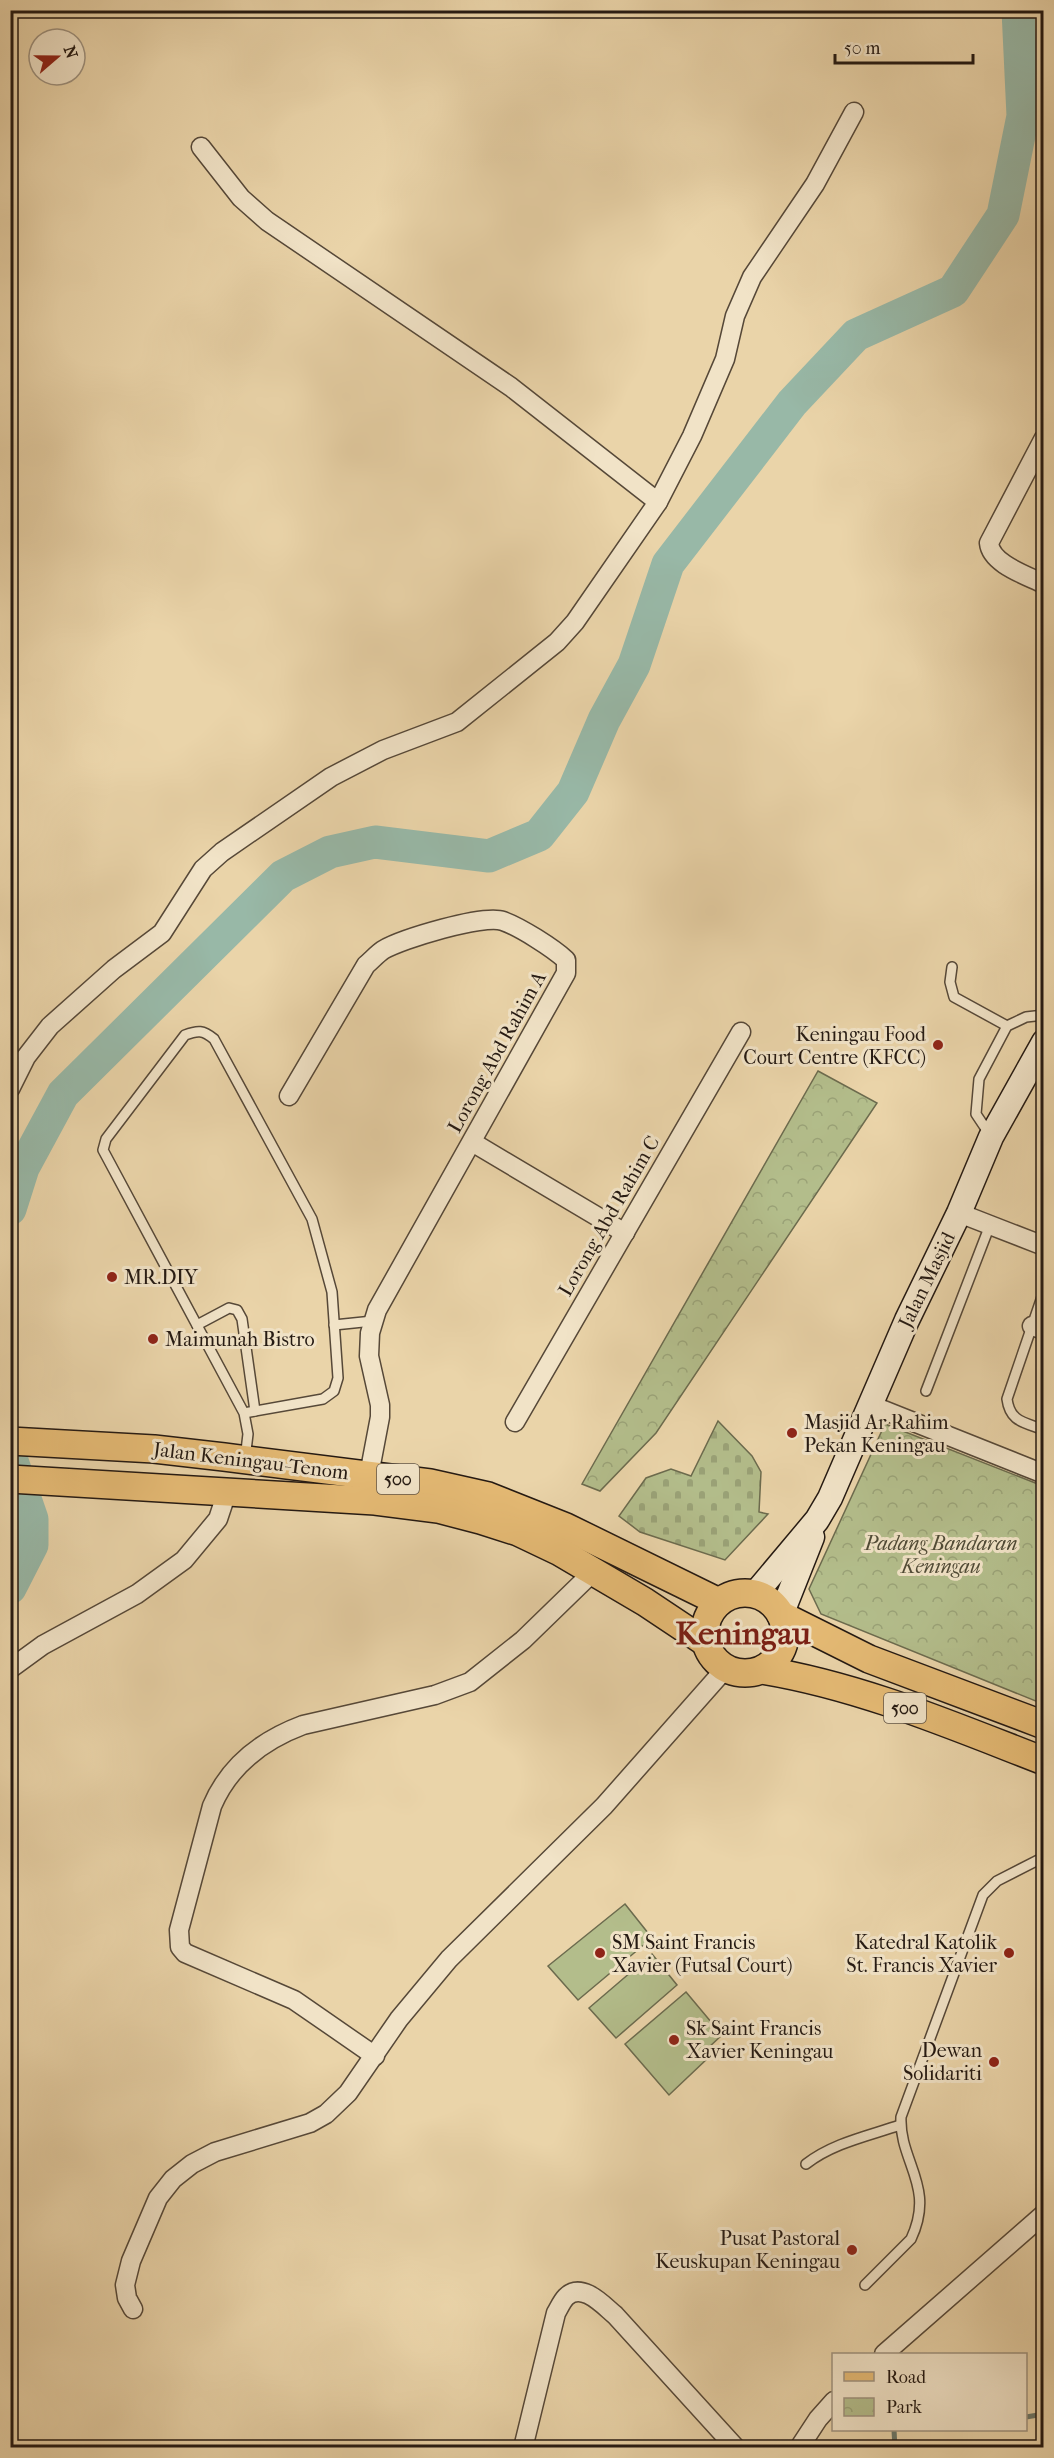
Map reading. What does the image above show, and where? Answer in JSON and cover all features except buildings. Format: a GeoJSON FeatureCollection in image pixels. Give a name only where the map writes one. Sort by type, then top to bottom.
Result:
{"type":"FeatureCollection","features":[{"type":"Feature","properties":{"kind":"main road","name":"Jalan Keningau-Tenom"},"geometry":{"type":"LineString","coordinates":[[10,1441],[154,1449],[430,1483],[488,1496],[566,1527],[719,1602]]}},
{"type":"Feature","properties":{"kind":"main road","name":"Jalan Keningau-Tenom"},"geometry":{"type":"LineString","coordinates":[[10,1479],[375,1501],[438,1509],[518,1532],[560,1552],[645,1602],[705,1642]]}},
{"type":"Feature","properties":{"kind":"main road"},"geometry":{"type":"LineString","coordinates":[[705,1642],[706,1620],[719,1602],[736,1594],[755,1594]]}},
{"type":"Feature","properties":{"kind":"main road","name":"500"},"geometry":{"type":"LineString","coordinates":[[755,1594],[774,1606],[781,1615],[869,1659],[1044,1725]]}},
{"type":"Feature","properties":{"kind":"main road"},"geometry":{"type":"LineString","coordinates":[[762,1670],[773,1663],[780,1652],[785,1628],[781,1615]]}},
{"type":"Feature","properties":{"kind":"main road","name":"500"},"geometry":{"type":"LineString","coordinates":[[705,1642],[709,1653],[725,1669],[737,1673],[750,1674],[762,1670],[804,1677],[876,1697],[1044,1761]]}},
{"type":"Feature","properties":{"kind":"street"},"geometry":{"type":"LineString","coordinates":[[10,1089],[26,1057],[50,1026],[114,969],[162,933],[203,869],[222,852],[331,777],[383,750],[457,722],[557,642],[575,621],[658,502],[692,436],[725,359],[735,316],[752,277],[815,184],[854,112]]}},
{"type":"Feature","properties":{"kind":"street"},"geometry":{"type":"LineString","coordinates":[[201,147],[241,198],[267,221],[511,387],[658,502]]}},
{"type":"Feature","properties":{"kind":"street"},"geometry":{"type":"LineString","coordinates":[[1044,438],[991,536],[989,547],[999,560],[1044,584]]}},
{"type":"Feature","properties":{"kind":"street","name":"Lorong Abd Rahim A"},"geometry":{"type":"LineString","coordinates":[[289,1096],[366,965],[383,951],[405,940],[483,919],[502,921],[556,950],[566,960],[566,973],[377,1310],[370,1333],[369,1356],[380,1405],[380,1417],[369,1475]]}},
{"type":"Feature","properties":{"kind":"street","name":"Lorong Abd Rahim C"},"geometry":{"type":"LineString","coordinates":[[515,1422],[741,1032]]}},
{"type":"Feature","properties":{"kind":"street","name":"Jalan Masjid"},"geometry":{"type":"LineString","coordinates":[[818,1520],[830,1498],[907,1320],[959,1213],[991,1137],[1044,1042]]}},
{"type":"Feature","properties":{"kind":"street"},"geometry":{"type":"LineString","coordinates":[[472,1142],[625,1233]]}},
{"type":"Feature","properties":{"kind":"street"},"geometry":{"type":"LineString","coordinates":[[959,1213],[1044,1246]]}},
{"type":"Feature","properties":{"kind":"street"},"geometry":{"type":"LineString","coordinates":[[871,1405],[1044,1474]]}},
{"type":"Feature","properties":{"kind":"street"},"geometry":{"type":"LineString","coordinates":[[10,1669],[43,1645],[137,1594],[184,1560],[218,1519],[228,1492]]}},
{"type":"Feature","properties":{"kind":"street"},"geometry":{"type":"LineString","coordinates":[[755,1594],[818,1520]]}},
{"type":"Feature","properties":{"kind":"street"},"geometry":{"type":"LineString","coordinates":[[781,1615],[818,1520]]}},
{"type":"Feature","properties":{"kind":"street"},"geometry":{"type":"LineString","coordinates":[[375,2056],[294,2000],[203,1963],[185,1953],[180,1947],[180,1930],[212,1806],[219,1790],[246,1758],[283,1732],[303,1725],[446,1692],[471,1682],[565,1602],[592,1572]]}},
{"type":"Feature","properties":{"kind":"street"},"geometry":{"type":"LineString","coordinates":[[133,2309],[127,2298],[125,2285],[131,2261],[159,2199],[173,2179],[192,2164],[215,2152],[238,2143],[310,2123],[326,2114],[348,2093],[399,2019],[449,1959],[604,1806],[725,1669]]}},
{"type":"Feature","properties":{"kind":"street"},"geometry":{"type":"LineString","coordinates":[[886,2353],[1044,2214]]}},
{"type":"Feature","properties":{"kind":"street"},"geometry":{"type":"LineString","coordinates":[[523,2448],[556,2313],[566,2297],[573,2292],[581,2292],[594,2297],[615,2315],[736,2448]]}},
{"type":"Feature","properties":{"kind":"street"},"geometry":{"type":"LineString","coordinates":[[799,2448],[818,2419],[832,2403]]}},
{"type":"Feature","properties":{"kind":"lane"},"geometry":{"type":"LineString","coordinates":[[952,968],[950,982],[954,997],[1007,1026]]}},
{"type":"Feature","properties":{"kind":"lane"},"geometry":{"type":"LineString","coordinates":[[991,1137],[975,1114],[979,1079],[1007,1026],[1026,1017],[1044,1015]]}},
{"type":"Feature","properties":{"kind":"lane"},"geometry":{"type":"LineString","coordinates":[[244,1413],[323,1399],[334,1391],[338,1378],[332,1292],[312,1219],[214,1039],[205,1031],[197,1030],[185,1035],[106,1139],[103,1150],[244,1413],[248,1434],[245,1460]]}},
{"type":"Feature","properties":{"kind":"lane"},"geometry":{"type":"LineString","coordinates":[[926,1391],[990,1225]]}},
{"type":"Feature","properties":{"kind":"lane"},"geometry":{"type":"LineString","coordinates":[[1044,1291],[1038,1328],[1007,1399],[1009,1412],[1017,1419],[1044,1430]]}},
{"type":"Feature","properties":{"kind":"lane"},"geometry":{"type":"LineString","coordinates":[[196,1325],[229,1308],[237,1310],[242,1319],[255,1411]]}},
{"type":"Feature","properties":{"kind":"lane"},"geometry":{"type":"LineString","coordinates":[[334,1325],[373,1322]]}},
{"type":"Feature","properties":{"kind":"lane"},"geometry":{"type":"LineString","coordinates":[[865,2285],[911,2239],[915,2230],[920,2195],[919,2185],[900,2125],[909,2091],[983,1895],[997,1881],[1044,1857]]}},
{"type":"Feature","properties":{"kind":"lane"},"geometry":{"type":"LineString","coordinates":[[806,2164],[834,2146],[900,2125]]}},
{"type":"Feature","properties":{"kind":"green space"},"geometry":{"type":"Polygon","coordinates":[[[818,1071],[877,1103],[656,1433],[600,1491],[582,1484],[818,1071]]]}},
{"type":"Feature","properties":{"kind":"green space"},"geometry":{"type":"Polygon","coordinates":[[[718,1421],[752,1456],[761,1472],[759,1512],[768,1514],[725,1560],[640,1532],[619,1516],[646,1478],[671,1469],[691,1476],[718,1421]]]}},
{"type":"Feature","properties":{"kind":"green space","name":"Padang Bandaran Keningau"},"geometry":{"type":"Polygon","coordinates":[[[885,1424],[1043,1486],[1043,1704],[821,1614],[809,1589],[885,1424]]]}},
{"type":"Feature","properties":{"kind":"green space","name":"SM Saint Francis Xavier (Futsal Court)"},"geometry":{"type":"Polygon","coordinates":[[[625,1904],[652,1938],[578,2000],[548,1966],[625,1904]]]}},
{"type":"Feature","properties":{"kind":"green space"},"geometry":{"type":"Polygon","coordinates":[[[652,1954],[677,1985],[616,2038],[589,2008],[652,1954]]]}},
{"type":"Feature","properties":{"kind":"green space","name":"Sk Saint Francis Xavier Keningau"},"geometry":{"type":"Polygon","coordinates":[[[686,1992],[722,2035],[706,2050],[709,2057],[669,2095],[625,2044],[686,1992]]]}},
{"type":"Feature","properties":{"kind":"waterway"},"geometry":{"type":"LineString","coordinates":[[10,1209],[23,1168],[63,1094],[283,876],[330,852],[375,842],[489,856],[539,835],[573,792],[604,720],[634,665],[668,564],[792,403],[856,335],[953,291],[1003,215],[1023,116],[1018,10]]}},
{"type":"Feature","properties":{"kind":"waterway"},"geometry":{"type":"LineString","coordinates":[[10,1455],[32,1519],[32,1545],[10,1588]]}},
{"type":"Feature","properties":{"kind":"waterway"},"geometry":{"type":"LineString","coordinates":[[1027,2417],[1044,2414]]}},
{"type":"Feature","properties":{"kind":"waterway"},"geometry":{"type":"LineString","coordinates":[[894,2431],[895,2448]]}},
{"type":"Feature","properties":{"kind":"place","name":"Keningau Food Court Centre (KFCC)"},"geometry":{"type":"Point","coordinates":[938,1045]}},
{"type":"Feature","properties":{"kind":"place","name":"MR.DIY"},"geometry":{"type":"Point","coordinates":[112,1277]}},
{"type":"Feature","properties":{"kind":"place","name":"Maimunah Bistro"},"geometry":{"type":"Point","coordinates":[153,1339]}},
{"type":"Feature","properties":{"kind":"place","name":"Masjid Ar Rahim Pekan Keningau"},"geometry":{"type":"Point","coordinates":[792,1433]}},
{"type":"Feature","properties":{"kind":"place","name":"SM Saint Francis Xavier (Futsal Court)"},"geometry":{"type":"Point","coordinates":[600,1953]}},
{"type":"Feature","properties":{"kind":"place","name":"Katedral Katolik St. Francis Xavier"},"geometry":{"type":"Point","coordinates":[1009,1953]}},
{"type":"Feature","properties":{"kind":"place","name":"Sk Saint Francis Xavier Keningau"},"geometry":{"type":"Point","coordinates":[674,2040]}},
{"type":"Feature","properties":{"kind":"place","name":"Dewan Solidariti"},"geometry":{"type":"Point","coordinates":[994,2062]}},
{"type":"Feature","properties":{"kind":"place","name":"Pusat Pastoral Keuskupan Keningau"},"geometry":{"type":"Point","coordinates":[852,2250]}},
{"type":"Feature","properties":{"kind":"district","name":"Keningau"},"geometry":{"type":"Point","coordinates":[743,1633]}}]}
